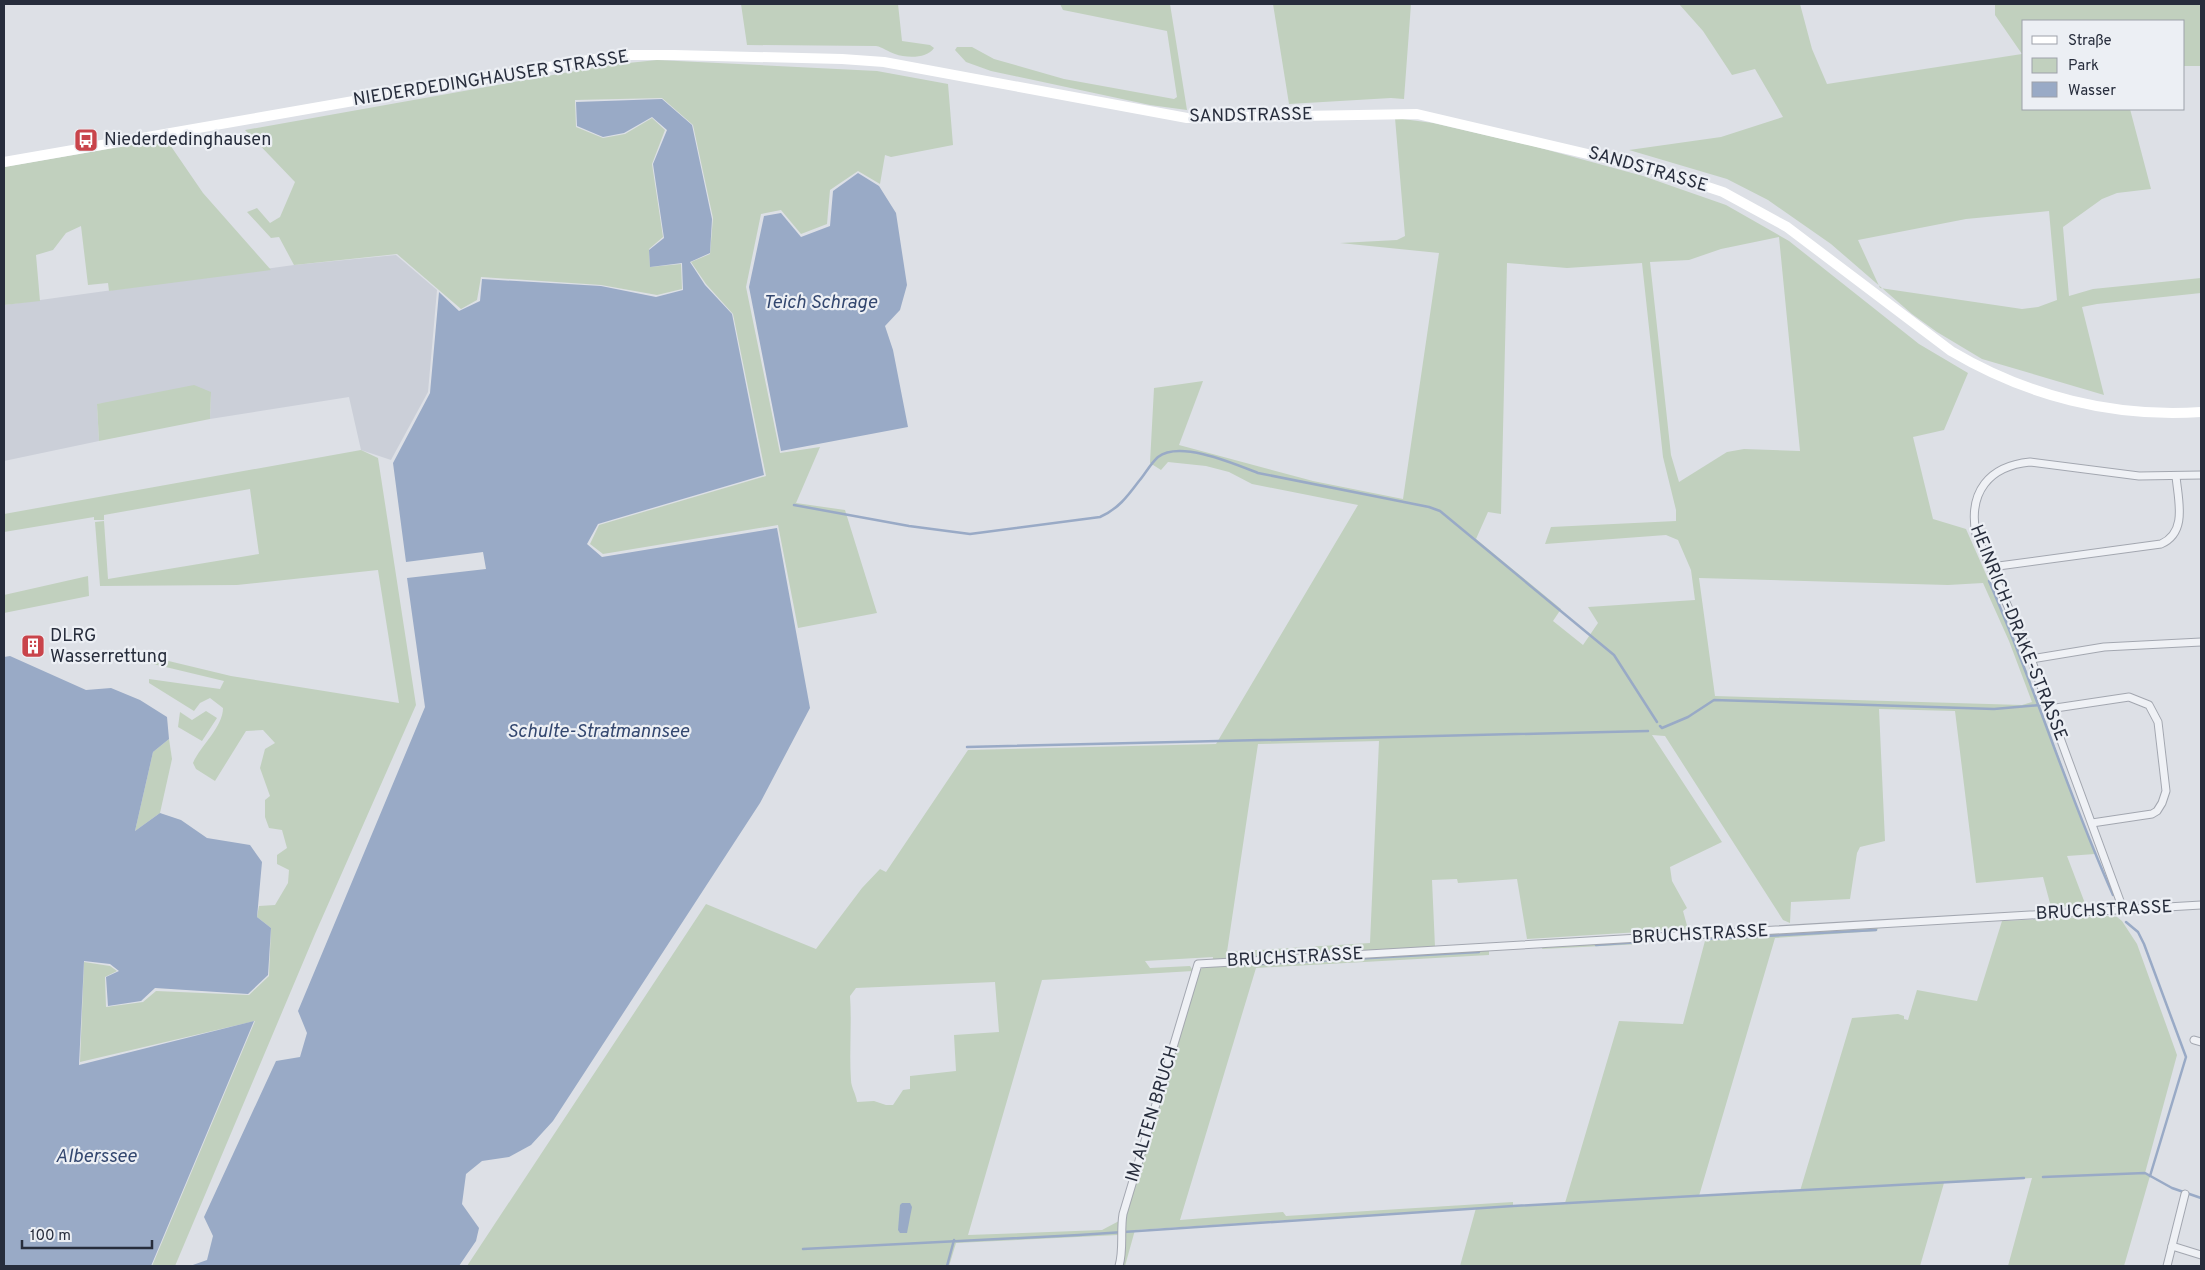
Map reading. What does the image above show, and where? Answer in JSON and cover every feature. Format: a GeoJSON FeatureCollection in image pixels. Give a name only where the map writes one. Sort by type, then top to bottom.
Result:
{"type":"FeatureCollection","features":[{"type":"Feature","properties":{"kind":"main road","name":"NIEDERDEDINGHAUSER STRASSE"},"geometry":{"type":"LineString","coordinates":[[4,162],[584,61],[631,55],[875,61],[1040,90]]}},
{"type":"Feature","properties":{"kind":"main road","name":"SANDSTRASSE"},"geometry":{"type":"LineString","coordinates":[[1040,90],[1186,118],[1417,114],[1656,170],[1722,192],[1756,209],[1817,249],[1931,336],[1978,366],[2004,379],[2035,391],[2120,411],[2173,414],[2201,412]]}},
{"type":"Feature","properties":{"kind":"street","name":"HEINRICH-DRAKE-STRASSE"},"geometry":{"type":"LineString","coordinates":[[2124,910],[2030,659],[1976,534],[1972,515],[1982,488],[1999,470],[2014,464],[2030,462],[2139,476],[2201,475]]}},
{"type":"Feature","properties":{"kind":"street"},"geometry":{"type":"LineString","coordinates":[[1991,567],[2161,544],[2168,541],[2175,534],[2179,521],[2176,476]]}},
{"type":"Feature","properties":{"kind":"street"},"geometry":{"type":"LineString","coordinates":[[2030,659],[2049,654],[2104,647],[2201,642]]}},
{"type":"Feature","properties":{"kind":"street"},"geometry":{"type":"LineString","coordinates":[[2049,709],[2129,697],[2148,705],[2158,722],[2166,791],[2157,811],[2152,814],[2092,823]]}},
{"type":"Feature","properties":{"kind":"street","name":"BRUCHSTRASSE"},"geometry":{"type":"LineString","coordinates":[[1198,964],[2201,905]]}},
{"type":"Feature","properties":{"kind":"street","name":"IM ALTEN BRUCH"},"geometry":{"type":"LineString","coordinates":[[1119,1266],[1122,1255],[1121,1231],[1198,964]]}},
{"type":"Feature","properties":{"kind":"street"},"geometry":{"type":"LineString","coordinates":[[2167,1266],[2185,1194]]}},
{"type":"Feature","properties":{"kind":"street"},"geometry":{"type":"LineString","coordinates":[[2172,1246],[2201,1255]]}},
{"type":"Feature","properties":{"kind":"shaded area"},"geometry":{"type":"Polygon","coordinates":[[[396,255],[437,290],[428,392],[391,460],[361,450],[349,397],[210,419],[211,393],[97,404],[99,441],[4,461],[4,305],[294,265],[396,255]]]}},
{"type":"Feature","properties":{"kind":"green space"},"geometry":{"type":"Polygon","coordinates":[[[741,4],[898,4],[902,41],[930,45],[934,48],[931,52],[921,56],[910,57],[895,54],[876,46],[747,45],[741,4]]]}},
{"type":"Feature","properties":{"kind":"green space"},"geometry":{"type":"Polygon","coordinates":[[[1060,4],[1170,4],[1187,110],[1150,105],[991,71],[966,62],[955,50],[957,47],[972,47],[994,59],[1064,79],[1174,99],[1177,97],[1167,31],[1063,10],[1060,4]]]}},
{"type":"Feature","properties":{"kind":"green space"},"geometry":{"type":"Polygon","coordinates":[[[1273,4],[1411,4],[1404,99],[1391,98],[1289,104],[1273,4]]]}},
{"type":"Feature","properties":{"kind":"green space"},"geometry":{"type":"Polygon","coordinates":[[[1679,4],[1800,4],[1812,49],[1827,84],[2022,54],[2022,110],[2130,110],[2151,189],[2117,193],[2102,199],[2063,227],[2069,296],[2093,289],[2201,278],[2201,293],[2082,307],[2104,395],[1982,359],[1937,332],[1912,314],[1882,288],[2022,309],[2038,307],[2057,300],[2049,211],[1966,219],[1858,240],[1879,285],[1831,244],[1768,200],[1727,179],[1629,150],[1721,137],[1783,117],[1755,69],[1732,75],[1703,31],[1679,4]]]}},
{"type":"Feature","properties":{"kind":"green space"},"geometry":{"type":"Polygon","coordinates":[[[1995,4],[2201,4],[2201,66],[2185,66],[2185,20],[2022,20],[2022,54],[1995,15],[1995,4]]]}},
{"type":"Feature","properties":{"kind":"green space"},"geometry":{"type":"Polygon","coordinates":[[[657,60],[877,71],[948,84],[953,145],[891,157],[885,155],[880,184],[858,171],[830,190],[827,224],[801,234],[781,210],[761,214],[746,287],[780,453],[820,447],[796,503],[845,510],[877,613],[798,628],[778,525],[603,554],[590,544],[599,525],[766,476],[733,314],[706,284],[691,262],[710,254],[713,218],[693,125],[662,98],[575,100],[576,127],[603,138],[625,134],[652,118],[665,130],[652,164],[663,237],[649,249],[650,267],[681,264],[682,289],[657,295],[601,285],[481,277],[477,300],[461,309],[397,254],[294,265],[279,237],[271,238],[247,212],[257,208],[270,223],[280,217],[295,182],[245,130],[609,65],[657,60]]]}},
{"type":"Feature","properties":{"kind":"green space"},"geometry":{"type":"Polygon","coordinates":[[[1395,118],[1433,123],[1533,146],[1643,176],[1726,205],[1789,241],[1919,344],[1968,373],[1944,430],[1913,437],[1933,519],[1966,529],[2015,640],[2095,854],[2067,856],[2086,906],[2051,907],[2043,877],[1976,883],[1955,711],[1879,709],[1885,841],[1860,847],[1857,853],[1850,899],[1791,902],[1790,923],[1783,920],[1665,736],[1652,735],[1722,842],[1670,867],[1672,881],[1687,908],[1683,911],[1688,929],[1527,939],[1517,879],[1458,883],[1457,879],[1432,880],[1435,947],[1489,949],[1489,955],[1256,968],[1180,1220],[1283,1212],[1286,1216],[1513,1202],[1513,1206],[1565,1203],[1619,1021],[1683,1024],[1706,937],[1878,928],[1877,931],[1775,938],[1699,1196],[1800,1191],[1852,1018],[1898,1014],[1908,1020],[1917,990],[1977,1001],[2002,921],[2107,916],[2117,917],[2122,921],[2137,944],[2177,1055],[2145,1173],[2150,1176],[2124,1266],[2008,1266],[2032,1178],[1944,1183],[1920,1266],[1460,1266],[1476,1208],[1135,1230],[1125,1266],[1121,1266],[1123,1225],[1200,970],[1204,966],[1212,965],[1213,957],[1145,961],[1150,968],[1190,966],[1193,971],[1042,980],[968,1235],[1102,1230],[1119,1221],[1118,1235],[956,1243],[949,1266],[467,1266],[706,904],[816,949],[862,888],[880,869],[886,872],[968,750],[1216,744],[1358,505],[1252,484],[1229,472],[1206,466],[1168,462],[1161,470],[1150,463],[1154,388],[1203,381],[1179,445],[1313,481],[1403,499],[1439,253],[1340,243],[1397,240],[1405,236],[1395,118]],[[1779,237],[1721,249],[1689,260],[1650,262],[1671,455],[1679,482],[1727,452],[1744,449],[1800,451],[1779,237]],[[1507,263],[1501,514],[1488,512],[1476,539],[1561,609],[1553,621],[1583,645],[1598,623],[1588,607],[1695,600],[1691,570],[1678,540],[1666,535],[1545,544],[1551,527],[1676,521],[1676,510],[1663,457],[1642,263],[1567,268],[1507,263]],[[1699,578],[1715,696],[2022,705],[2032,702],[2009,641],[1983,583],[1948,585],[1699,578]],[[1379,741],[1258,744],[1227,952],[1370,943],[1379,741]],[[995,982],[856,988],[850,996],[851,1080],[857,1102],[874,1101],[893,1105],[903,1090],[910,1089],[910,1076],[956,1071],[954,1035],[999,1032],[995,982]]]}},
{"type":"Feature","properties":{"kind":"green space"},"geometry":{"type":"Polygon","coordinates":[[[166,139],[203,193],[271,270],[109,291],[108,283],[88,285],[81,226],[66,233],[53,250],[36,255],[40,301],[4,305],[4,167],[166,139]]]}},
{"type":"Feature","properties":{"kind":"green space"},"geometry":{"type":"Polygon","coordinates":[[[194,385],[211,392],[210,419],[99,441],[97,404],[194,385]]]}},
{"type":"Feature","properties":{"kind":"green space"},"geometry":{"type":"Polygon","coordinates":[[[361,450],[378,458],[416,705],[315,934],[175,1266],[152,1266],[255,1021],[80,1062],[84,962],[110,966],[117,971],[105,977],[106,1007],[143,1002],[156,991],[249,995],[269,976],[271,928],[257,917],[259,906],[275,905],[288,883],[289,870],[277,864],[277,855],[287,848],[282,830],[269,828],[265,817],[265,800],[270,796],[260,768],[265,749],[275,743],[263,730],[246,731],[215,781],[196,769],[193,763],[216,729],[223,708],[210,698],[200,703],[194,711],[149,683],[149,679],[220,689],[224,681],[128,658],[127,651],[231,676],[399,703],[378,570],[237,585],[100,586],[95,522],[104,521],[108,579],[259,554],[250,489],[104,515],[104,520],[94,520],[94,517],[4,532],[4,514],[361,450]]]}},
{"type":"Feature","properties":{"kind":"green space"},"geometry":{"type":"Polygon","coordinates":[[[88,576],[89,596],[4,613],[4,595],[88,576]]]}},
{"type":"Feature","properties":{"kind":"green space"},"geometry":{"type":"Polygon","coordinates":[[[206,711],[217,718],[202,741],[178,727],[180,712],[192,720],[206,711]]]}},
{"type":"Feature","properties":{"kind":"green space"},"geometry":{"type":"Polygon","coordinates":[[[169,739],[172,759],[160,813],[135,831],[153,752],[169,739]]]}},
{"type":"Feature","properties":{"kind":"green space"},"geometry":{"type":"Polygon","coordinates":[[[1641,941],[1642,944],[1542,949],[1543,946],[1641,941]]]}},
{"type":"Feature","properties":{"kind":"water","name":"Schulte-Stratmannsee"},"geometry":{"type":"Polygon","coordinates":[[[662,99],[692,125],[712,219],[710,253],[690,262],[705,285],[732,314],[764,475],[598,524],[587,544],[602,557],[777,528],[810,708],[760,803],[553,1121],[531,1145],[509,1157],[482,1161],[466,1174],[462,1204],[479,1228],[476,1241],[459,1266],[190,1266],[207,1260],[213,1236],[204,1217],[276,1061],[300,1057],[307,1033],[298,1011],[425,707],[407,578],[486,569],[483,552],[406,562],[393,463],[430,393],[439,292],[459,311],[480,301],[482,279],[601,286],[656,297],[683,290],[682,263],[650,267],[649,250],[664,238],[653,164],[667,130],[652,117],[624,133],[603,137],[577,126],[576,102],[662,99]]]}},
{"type":"Feature","properties":{"kind":"water","name":"Teich Schrage"},"geometry":{"type":"Polygon","coordinates":[[[858,173],[879,186],[896,213],[907,285],[900,310],[885,326],[893,350],[908,427],[781,451],[749,287],[764,216],[781,213],[801,237],[830,226],[833,191],[858,173]]]}},
{"type":"Feature","properties":{"kind":"water","name":"Alberssee"},"geometry":{"type":"Polygon","coordinates":[[[10,656],[86,690],[111,688],[140,700],[167,717],[169,739],[153,752],[135,831],[160,813],[181,820],[207,838],[250,845],[262,862],[257,917],[271,928],[268,975],[248,994],[155,988],[141,1001],[108,1006],[106,977],[119,971],[110,964],[84,961],[79,1065],[254,1021],[151,1266],[4,1266],[4,657],[10,656]]]}},
{"type":"Feature","properties":{"kind":"water"},"geometry":{"type":"Polygon","coordinates":[[[902,1203],[910,1203],[912,1207],[907,1233],[900,1233],[898,1230],[900,1205],[902,1203]]]}},
{"type":"Feature","properties":{"kind":"waterway"},"geometry":{"type":"LineString","coordinates":[[794,505],[909,526],[970,534],[1100,517],[1122,502],[1158,457],[1168,452],[1180,451],[1208,455],[1258,473],[1429,507],[1440,511],[1614,655],[1657,722]]}},
{"type":"Feature","properties":{"kind":"waterway"},"geometry":{"type":"LineString","coordinates":[[1989,581],[2113,895]]}},
{"type":"Feature","properties":{"kind":"waterway"},"geometry":{"type":"LineString","coordinates":[[1660,726],[1662,728],[1688,717],[1714,700],[1994,709],[2040,705]]}},
{"type":"Feature","properties":{"kind":"waterway"},"geometry":{"type":"LineString","coordinates":[[967,747],[1648,731]]}},
{"type":"Feature","properties":{"kind":"waterway"},"geometry":{"type":"LineString","coordinates":[[2126,922],[2138,932],[2144,944],[2186,1057],[2150,1176]]}},
{"type":"Feature","properties":{"kind":"waterway"},"geometry":{"type":"LineString","coordinates":[[1708,939],[1876,930]]}},
{"type":"Feature","properties":{"kind":"waterway"},"geometry":{"type":"LineString","coordinates":[[1596,945],[1640,942]]}},
{"type":"Feature","properties":{"kind":"waterway"},"geometry":{"type":"LineString","coordinates":[[1262,964],[1479,952]]}},
{"type":"Feature","properties":{"kind":"waterway"},"geometry":{"type":"LineString","coordinates":[[2043,1177],[2145,1173],[2172,1188],[2201,1198]]}},
{"type":"Feature","properties":{"kind":"waterway"},"geometry":{"type":"LineString","coordinates":[[803,1249],[1079,1235],[1513,1206],[2024,1178]]}},
{"type":"Feature","properties":{"kind":"waterway"},"geometry":{"type":"LineString","coordinates":[[947,1266],[954,1240]]}},
{"type":"Feature","properties":{"kind":"place","name":"Niederdedinghausen"},"geometry":{"type":"Point","coordinates":[86,140]}},
{"type":"Feature","properties":{"kind":"place","name":"DLRG Wasserrettung"},"geometry":{"type":"Point","coordinates":[33,646]}}]}
